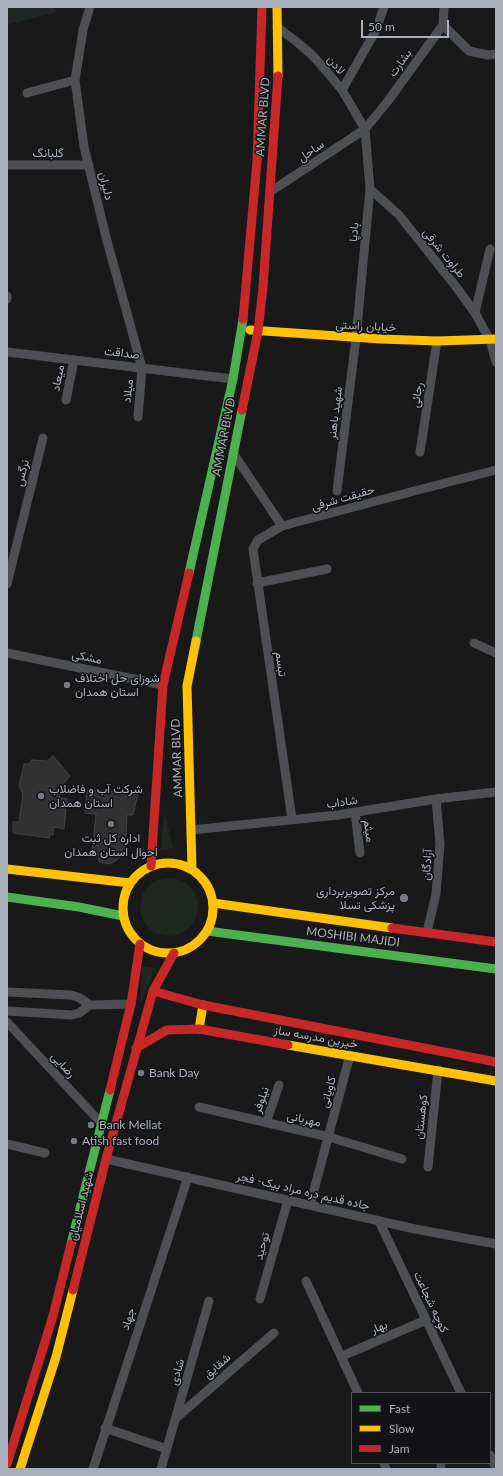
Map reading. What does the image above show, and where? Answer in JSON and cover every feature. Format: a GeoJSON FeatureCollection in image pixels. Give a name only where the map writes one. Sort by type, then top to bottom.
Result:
{"type":"FeatureCollection","features":[{"type":"Feature","properties":{"kind":"main road","name":"AMMAR BLVD"},"geometry":{"type":"LineString","coordinates":[[151,866],[163,685],[233,379],[242,330],[257,161],[262,7]]}},
{"type":"Feature","properties":{"kind":"main road","name":"AMMAR BLVD"},"geometry":{"type":"LineString","coordinates":[[192,869],[187,686],[258,330],[263,287],[278,73],[277,7]]}},
{"type":"Feature","properties":{"kind":"main road","name":"خیابان راستی"},"geometry":{"type":"LineString","coordinates":[[242,330],[356,338],[438,341],[494,339]]}},
{"type":"Feature","properties":{"kind":"main road"},"geometry":{"type":"LineString","coordinates":[[164,862],[178,863],[192,869],[202,878],[210,890],[213,903],[212,917],[207,931],[199,941],[187,949],[174,953],[162,953],[151,950],[140,944],[132,936],[123,916],[125,893],[130,883],[139,873],[151,866],[164,862]]}},
{"type":"Feature","properties":{"kind":"main road"},"geometry":{"type":"LineString","coordinates":[[7,869],[130,883]]}},
{"type":"Feature","properties":{"kind":"main road"},"geometry":{"type":"LineString","coordinates":[[7,897],[79,907],[123,916]]}},
{"type":"Feature","properties":{"kind":"main road"},"geometry":{"type":"LineString","coordinates":[[213,903],[496,942]]}},
{"type":"Feature","properties":{"kind":"main road","name":"MOSHIBI MAJIDI"},"geometry":{"type":"LineString","coordinates":[[207,931],[496,969]]}},
{"type":"Feature","properties":{"kind":"main road","name":"شهید اسلامیان"},"geometry":{"type":"LineString","coordinates":[[7,1464],[10,1446],[53,1316],[131,1004],[140,944]]}},
{"type":"Feature","properties":{"kind":"main road","name":"شهید اسلامیان"},"geometry":{"type":"LineString","coordinates":[[20,1469],[56,1357],[106,1159],[152,990],[174,953]]}},
{"type":"Feature","properties":{"kind":"main road","name":"خیرین مدرسه ساز"},"geometry":{"type":"LineString","coordinates":[[152,990],[203,1005],[496,1062]]}},
{"type":"Feature","properties":{"kind":"main road"},"geometry":{"type":"LineString","coordinates":[[199,1029],[203,1005]]}},
{"type":"Feature","properties":{"kind":"main road","name":"خیرین مدرسه ساز"},"geometry":{"type":"LineString","coordinates":[[136,1048],[167,1030],[199,1029],[496,1081]]}},
{"type":"Feature","properties":{"kind":"street","name":"دلیران"},"geometry":{"type":"LineString","coordinates":[[90,7],[82,30],[76,80],[84,146],[106,237],[142,368]]}},
{"type":"Feature","properties":{"kind":"street"},"geometry":{"type":"LineString","coordinates":[[342,90],[376,30],[384,7]]}},
{"type":"Feature","properties":{"kind":"street"},"geometry":{"type":"LineString","coordinates":[[444,7],[443,25],[469,51],[488,55],[496,54]]}},
{"type":"Feature","properties":{"kind":"street","name":"بشارت"},"geometry":{"type":"LineString","coordinates":[[365,129],[388,101],[443,25]]}},
{"type":"Feature","properties":{"kind":"street","name":"لادن"},"geometry":{"type":"LineString","coordinates":[[277,27],[313,56],[342,90],[365,129]]}},
{"type":"Feature","properties":{"kind":"street"},"geometry":{"type":"LineString","coordinates":[[26,93],[76,80]]}},
{"type":"Feature","properties":{"kind":"street","name":"بادپا"},"geometry":{"type":"LineString","coordinates":[[356,338],[370,189],[365,129]]}},
{"type":"Feature","properties":{"kind":"street","name":"ساحل"},"geometry":{"type":"LineString","coordinates":[[270,192],[365,129]]}},
{"type":"Feature","properties":{"kind":"street","name":"گلبانگ"},"geometry":{"type":"LineString","coordinates":[[7,165],[89,165]]}},
{"type":"Feature","properties":{"kind":"street","name":"طراوت شرقی"},"geometry":{"type":"LineString","coordinates":[[370,189],[399,215],[457,288],[494,339],[496,362]]}},
{"type":"Feature","properties":{"kind":"street"},"geometry":{"type":"LineString","coordinates":[[475,313],[490,249]]}},
{"type":"Feature","properties":{"kind":"street","name":"شهید باهنر"},"geometry":{"type":"LineString","coordinates":[[337,491],[356,338]]}},
{"type":"Feature","properties":{"kind":"street","name":"رجائی"},"geometry":{"type":"LineString","coordinates":[[420,452],[438,341]]}},
{"type":"Feature","properties":{"kind":"street","name":"صداقت"},"geometry":{"type":"LineString","coordinates":[[7,352],[233,379]]}},
{"type":"Feature","properties":{"kind":"street","name":"میعاد"},"geometry":{"type":"LineString","coordinates":[[66,400],[74,360]]}},
{"type":"Feature","properties":{"kind":"street","name":"میلاد"},"geometry":{"type":"LineString","coordinates":[[138,417],[142,368]]}},
{"type":"Feature","properties":{"kind":"street","name":"نرگس"},"geometry":{"type":"LineString","coordinates":[[7,584],[44,438]]}},
{"type":"Feature","properties":{"kind":"street"},"geometry":{"type":"LineString","coordinates":[[233,454],[282,526]]}},
{"type":"Feature","properties":{"kind":"street","name":"حقیقت شرفی"},"geometry":{"type":"LineString","coordinates":[[282,526],[496,470]]}},
{"type":"Feature","properties":{"kind":"street","name":"تبسم"},"geometry":{"type":"LineString","coordinates":[[282,526],[258,540],[253,549],[292,819]]}},
{"type":"Feature","properties":{"kind":"street"},"geometry":{"type":"LineString","coordinates":[[257,583],[327,569]]}},
{"type":"Feature","properties":{"kind":"street"},"geometry":{"type":"LineString","coordinates":[[474,643],[496,653]]}},
{"type":"Feature","properties":{"kind":"street","name":"مشکی"},"geometry":{"type":"LineString","coordinates":[[7,653],[163,685]]}},
{"type":"Feature","properties":{"kind":"street","name":"شاداب"},"geometry":{"type":"LineString","coordinates":[[191,830],[355,812],[436,799],[496,792]]}},
{"type":"Feature","properties":{"kind":"street","name":"آزادگان"},"geometry":{"type":"LineString","coordinates":[[426,932],[436,894],[440,844],[436,799]]}},
{"type":"Feature","properties":{"kind":"street","name":"میثم"},"geometry":{"type":"LineString","coordinates":[[355,812],[360,853]]}},
{"type":"Feature","properties":{"kind":"street"},"geometry":{"type":"LineString","coordinates":[[7,992],[71,995],[78,997],[90,1005]]}},
{"type":"Feature","properties":{"kind":"street"},"geometry":{"type":"LineString","coordinates":[[7,1011],[72,1015],[79,1013],[90,1005],[131,1004]]}},
{"type":"Feature","properties":{"kind":"street","name":"رضایی"},"geometry":{"type":"LineString","coordinates":[[7,1022],[101,1123]]}},
{"type":"Feature","properties":{"kind":"street","name":"کاویانی"},"geometry":{"type":"LineString","coordinates":[[310,1205],[350,1055]]}},
{"type":"Feature","properties":{"kind":"street","name":"کوهستان"},"geometry":{"type":"LineString","coordinates":[[428,1167],[438,1070]]}},
{"type":"Feature","properties":{"kind":"street","name":"نیلوفر"},"geometry":{"type":"LineString","coordinates":[[266,1123],[279,1085]]}},
{"type":"Feature","properties":{"kind":"street","name":"مهربانی"},"geometry":{"type":"LineString","coordinates":[[199,1107],[329,1137],[402,1159]]}},
{"type":"Feature","properties":{"kind":"street"},"geometry":{"type":"LineString","coordinates":[[7,1144],[45,1152]]}},
{"type":"Feature","properties":{"kind":"street","name":"جاده قدیم دره مراد بیک- فجر"},"geometry":{"type":"LineString","coordinates":[[106,1159],[415,1229],[496,1244]]}},
{"type":"Feature","properties":{"kind":"street","name":"جهاد"},"geometry":{"type":"LineString","coordinates":[[93,1469],[105,1428],[188,1178]]}},
{"type":"Feature","properties":{"kind":"street","name":"توحید"},"geometry":{"type":"LineString","coordinates":[[260,1299],[288,1200]]}},
{"type":"Feature","properties":{"kind":"street","name":"کوچه شجاعت"},"geometry":{"type":"LineString","coordinates":[[379,1221],[461,1392]]}},
{"type":"Feature","properties":{"kind":"street"},"geometry":{"type":"LineString","coordinates":[[306,1280],[358,1392]]}},
{"type":"Feature","properties":{"kind":"street","name":"شادی"},"geometry":{"type":"LineString","coordinates":[[161,1469],[210,1301]]}},
{"type":"Feature","properties":{"kind":"street","name":"بهار"},"geometry":{"type":"LineString","coordinates":[[342,1356],[426,1320]]}},
{"type":"Feature","properties":{"kind":"street","name":"شقایق"},"geometry":{"type":"LineString","coordinates":[[176,1418],[274,1332]]}},
{"type":"Feature","properties":{"kind":"street"},"geometry":{"type":"LineString","coordinates":[[105,1428],[167,1449]]}},
{"type":"Feature","properties":{"kind":"street"},"geometry":{"type":"LineString","coordinates":[[491,1457],[496,1468]]}},
{"type":"Feature","properties":{"kind":"shaded area"},"geometry":{"type":"Polygon","coordinates":[[[7,7],[54,7],[56,12],[7,25],[7,7]]]}},
{"type":"Feature","properties":{"kind":"shaded area"},"geometry":{"type":"Polygon","coordinates":[[[165,813],[173,848],[160,850],[165,813]]]}},
{"type":"Feature","properties":{"kind":"shaded area"},"geometry":{"type":"Polygon","coordinates":[[[163,878],[175,878],[190,886],[198,901],[198,913],[190,928],[175,936],[163,936],[148,928],[140,913],[140,901],[148,886],[163,878]]]}},
{"type":"Feature","properties":{"kind":"shaded area"},"geometry":{"type":"Polygon","coordinates":[[[142,966],[155,968],[140,1004],[142,966]]]}},
{"type":"Feature","properties":{"kind":"building","name":"شرکت آب و فاضلاب استان همدان"},"geometry":{"type":"Polygon","coordinates":[[[53,756],[70,776],[62,786],[59,798],[67,799],[64,829],[53,827],[53,835],[50,834],[49,838],[13,833],[13,822],[19,822],[23,794],[19,786],[24,764],[30,764],[31,760],[47,761],[53,756]]]}},
{"type":"Feature","properties":{"kind":"building","name":"اداره کل ثبت احوال استان همدان"},"geometry":{"type":"Polygon","coordinates":[[[88,790],[138,793],[133,815],[127,815],[125,853],[110,864],[99,862],[99,854],[92,853],[96,814],[85,813],[88,790]]]}},
{"type":"Feature","properties":{"kind":"traffic: fast"},"geometry":{"type":"LineString","coordinates":[[189,573],[233,379],[243,319]]}},
{"type":"Feature","properties":{"kind":"traffic: fast"},"geometry":{"type":"LineString","coordinates":[[196,641],[242,410]]}},
{"type":"Feature","properties":{"kind":"traffic: fast"},"geometry":{"type":"LineString","coordinates":[[7,897],[79,907],[123,916]]}},
{"type":"Feature","properties":{"kind":"traffic: fast"},"geometry":{"type":"LineString","coordinates":[[207,931],[496,969]]}},
{"type":"Feature","properties":{"kind":"traffic: fast"},"geometry":{"type":"LineString","coordinates":[[71,1244],[110,1090]]}},
{"type":"Feature","properties":{"kind":"traffic: slow"},"geometry":{"type":"LineString","coordinates":[[277,7],[278,76]]}},
{"type":"Feature","properties":{"kind":"traffic: slow"},"geometry":{"type":"LineString","coordinates":[[250,330],[381,339],[437,341],[496,339]]}},
{"type":"Feature","properties":{"kind":"traffic: slow"},"geometry":{"type":"LineString","coordinates":[[192,869],[187,686],[196,641]]}},
{"type":"Feature","properties":{"kind":"traffic: slow"},"geometry":{"type":"LineString","coordinates":[[168,863],[185,866],[200,876],[210,891],[213,908],[210,925],[200,940],[185,950],[168,953],[151,950],[136,940],[126,925],[123,908],[126,891],[136,876],[151,866],[168,863]]}},
{"type":"Feature","properties":{"kind":"traffic: slow"},"geometry":{"type":"LineString","coordinates":[[7,869],[130,883]]}},
{"type":"Feature","properties":{"kind":"traffic: slow"},"geometry":{"type":"LineString","coordinates":[[213,903],[392,928]]}},
{"type":"Feature","properties":{"kind":"traffic: slow"},"geometry":{"type":"LineString","coordinates":[[199,1029],[203,1005]]}},
{"type":"Feature","properties":{"kind":"traffic: slow"},"geometry":{"type":"LineString","coordinates":[[288,1045],[496,1081]]}},
{"type":"Feature","properties":{"kind":"traffic: slow"},"geometry":{"type":"LineString","coordinates":[[20,1469],[56,1357],[73,1290]]}},
{"type":"Feature","properties":{"kind":"traffic: jam"},"geometry":{"type":"LineString","coordinates":[[243,319],[257,161],[262,7]]}},
{"type":"Feature","properties":{"kind":"traffic: jam"},"geometry":{"type":"LineString","coordinates":[[242,410],[258,331],[263,287],[278,76]]}},
{"type":"Feature","properties":{"kind":"traffic: jam"},"geometry":{"type":"LineString","coordinates":[[151,866],[163,685],[189,573]]}},
{"type":"Feature","properties":{"kind":"traffic: jam"},"geometry":{"type":"LineString","coordinates":[[392,928],[496,942]]}},
{"type":"Feature","properties":{"kind":"traffic: jam"},"geometry":{"type":"LineString","coordinates":[[110,1090],[131,1004],[140,944]]}},
{"type":"Feature","properties":{"kind":"traffic: jam"},"geometry":{"type":"LineString","coordinates":[[73,1290],[106,1159],[153,991],[174,953]]}},
{"type":"Feature","properties":{"kind":"traffic: jam"},"geometry":{"type":"LineString","coordinates":[[153,991],[203,1005],[496,1062]]}},
{"type":"Feature","properties":{"kind":"traffic: jam"},"geometry":{"type":"LineString","coordinates":[[136,1048],[167,1030],[199,1029],[288,1045]]}},
{"type":"Feature","properties":{"kind":"traffic: jam"},"geometry":{"type":"LineString","coordinates":[[7,1464],[53,1316],[71,1244]]}},
{"type":"Feature","properties":{"kind":"place","name":"شوراى حل اختلاف استان همدان"},"geometry":{"type":"Point","coordinates":[67,685]}},
{"type":"Feature","properties":{"kind":"place","name":"شرکت آب و فاضلاب استان همدان"},"geometry":{"type":"Point","coordinates":[41,796]}},
{"type":"Feature","properties":{"kind":"place","name":"اداره کل ثبت احوال استان همدان"},"geometry":{"type":"Point","coordinates":[111,824]}},
{"type":"Feature","properties":{"kind":"place","name":"مرکز تصویربرداری پزشکی تسلا"},"geometry":{"type":"Point","coordinates":[404,898]}},
{"type":"Feature","properties":{"kind":"place","name":"Bank Day"},"geometry":{"type":"Point","coordinates":[141,1073]}},
{"type":"Feature","properties":{"kind":"place","name":"Bank Mellat"},"geometry":{"type":"Point","coordinates":[91,1125]}},
{"type":"Feature","properties":{"kind":"place","name":"Atish fast food"},"geometry":{"type":"Point","coordinates":[74,1141]}}]}
